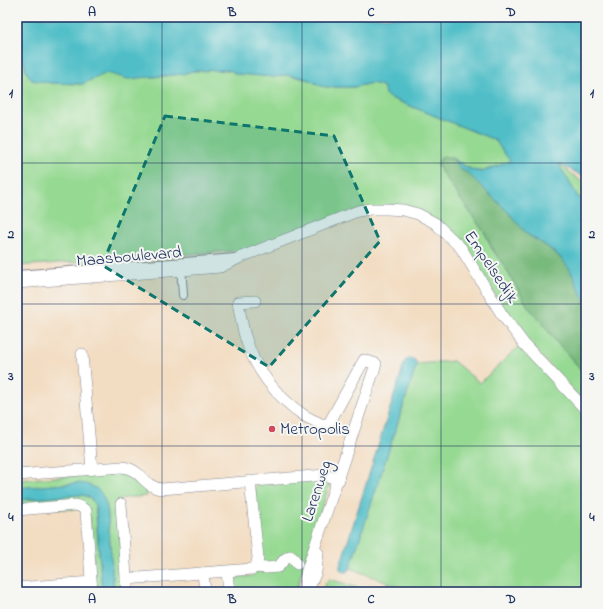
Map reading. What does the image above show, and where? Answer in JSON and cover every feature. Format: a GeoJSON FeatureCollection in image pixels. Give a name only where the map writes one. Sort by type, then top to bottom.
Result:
{"type":"FeatureCollection","features":[{"type":"Feature","properties":{"kind":"street","name":"Empelsedijk"},"geometry":{"type":"LineString","coordinates":[[268,247],[358,211],[370,209],[404,210],[427,218],[442,228],[461,248],[502,313],[524,344],[586,410]]}},
{"type":"Feature","properties":{"kind":"street","name":"Maasboulevard"},"geometry":{"type":"LineString","coordinates":[[17,275],[181,266],[220,267],[268,247]]}},
{"type":"Feature","properties":{"kind":"street","name":"Maasboulevard"},"geometry":{"type":"LineString","coordinates":[[17,283],[181,266]]}},
{"type":"Feature","properties":{"kind":"street"},"geometry":{"type":"LineString","coordinates":[[181,266],[183,295]]}},
{"type":"Feature","properties":{"kind":"street","name":"Larenweg"},"geometry":{"type":"LineString","coordinates":[[255,302],[238,302],[245,336],[253,358],[268,382],[285,400],[305,416],[327,427],[364,360],[376,364],[307,570],[302,592]]}},
{"type":"Feature","properties":{"kind":"street"},"geometry":{"type":"LineString","coordinates":[[82,354],[92,469]]}},
{"type":"Feature","properties":{"kind":"street"},"geometry":{"type":"LineString","coordinates":[[17,475],[122,467],[130,468],[136,471],[150,485],[162,489],[325,475],[338,480]]}},
{"type":"Feature","properties":{"kind":"street"},"geometry":{"type":"LineString","coordinates":[[250,481],[258,558],[256,567]]}},
{"type":"Feature","properties":{"kind":"street"},"geometry":{"type":"LineString","coordinates":[[121,504],[127,592]]}},
{"type":"Feature","properties":{"kind":"street"},"geometry":{"type":"LineString","coordinates":[[17,510],[76,505],[86,511],[92,587],[17,588]]}},
{"type":"Feature","properties":{"kind":"street","name":"Larenweg"},"geometry":{"type":"LineString","coordinates":[[307,592],[316,572],[319,536]]}},
{"type":"Feature","properties":{"kind":"street"},"geometry":{"type":"LineString","coordinates":[[126,579],[252,570],[256,567],[278,567],[285,558],[290,556],[297,564]]}},
{"type":"Feature","properties":{"kind":"street"},"geometry":{"type":"LineString","coordinates":[[228,572],[229,592]]}},
{"type":"Feature","properties":{"kind":"street"},"geometry":{"type":"LineString","coordinates":[[203,573],[205,592]]}},
{"type":"Feature","properties":{"kind":"highlighted area"},"geometry":{"type":"Polygon","coordinates":[[[165,116],[334,136],[380,241],[269,367],[102,265],[165,116]]]}},
{"type":"Feature","properties":{"kind":"green space"},"geometry":{"type":"Polygon","coordinates":[[[17,57],[23,59],[27,73],[32,80],[51,83],[82,84],[107,72],[154,77],[183,74],[192,71],[230,70],[235,73],[274,77],[287,75],[310,80],[321,86],[327,87],[354,87],[372,83],[383,86],[385,94],[388,97],[495,140],[510,161],[499,166],[478,171],[467,167],[450,157],[441,171],[486,235],[492,249],[501,261],[529,308],[586,375],[586,405],[518,331],[460,240],[442,223],[390,205],[245,250],[17,266],[17,57]]]}},
{"type":"Feature","properties":{"kind":"green space"},"geometry":{"type":"Polygon","coordinates":[[[450,157],[454,160],[461,170],[467,172],[508,212],[527,234],[548,247],[562,259],[569,268],[586,304],[586,375],[529,308],[501,261],[492,249],[486,235],[441,171],[438,164],[440,159],[450,157]]]}},
{"type":"Feature","properties":{"kind":"green space"},"geometry":{"type":"Polygon","coordinates":[[[558,163],[586,185],[586,200],[578,197],[558,163]]]}},
{"type":"Feature","properties":{"kind":"green space"},"geometry":{"type":"Polygon","coordinates":[[[520,345],[586,415],[586,592],[411,592],[350,568],[417,364],[453,361],[480,383],[520,345]]]}},
{"type":"Feature","properties":{"kind":"green space"},"geometry":{"type":"Polygon","coordinates":[[[122,472],[128,473],[147,489],[147,496],[125,498],[120,500],[122,592],[114,592],[107,507],[78,483],[17,488],[17,480],[122,472]]]}},
{"type":"Feature","properties":{"kind":"green space"},"geometry":{"type":"Polygon","coordinates":[[[326,479],[330,483],[296,592],[233,592],[233,578],[252,576],[261,568],[254,487],[258,484],[326,479]]]}},
{"type":"Feature","properties":{"kind":"green space"},"geometry":{"type":"Polygon","coordinates":[[[80,495],[88,497],[95,504],[102,592],[95,592],[89,510],[17,507],[17,500],[80,495]]]}},
{"type":"Feature","properties":{"kind":"green space"},"geometry":{"type":"Polygon","coordinates":[[[330,579],[372,592],[343,592],[334,589],[333,592],[322,592],[326,582],[330,579]]]}},
{"type":"Feature","properties":{"kind":"water"},"geometry":{"type":"Polygon","coordinates":[[[17,17],[586,17],[586,178],[558,163],[578,197],[586,200],[586,304],[569,268],[562,259],[548,247],[527,234],[508,212],[467,172],[461,170],[454,160],[479,172],[510,161],[495,140],[388,97],[385,94],[383,86],[372,83],[354,87],[327,87],[300,77],[287,75],[274,77],[236,74],[230,70],[192,71],[183,74],[128,79],[107,73],[82,84],[51,83],[32,80],[27,73],[23,59],[17,57],[17,17]]]}},
{"type":"Feature","properties":{"kind":"water"},"geometry":{"type":"Polygon","coordinates":[[[410,358],[415,360],[417,364],[350,568],[347,572],[343,572],[340,569],[340,566],[405,361],[410,358]]]}},
{"type":"Feature","properties":{"kind":"water"},"geometry":{"type":"Polygon","coordinates":[[[78,483],[89,485],[97,489],[103,496],[107,507],[114,592],[102,592],[96,509],[91,499],[80,495],[17,500],[17,488],[78,483]]]}},
{"type":"Feature","properties":{"kind":"place","name":"Metropolis"},"geometry":{"type":"Point","coordinates":[272,429]}}]}
